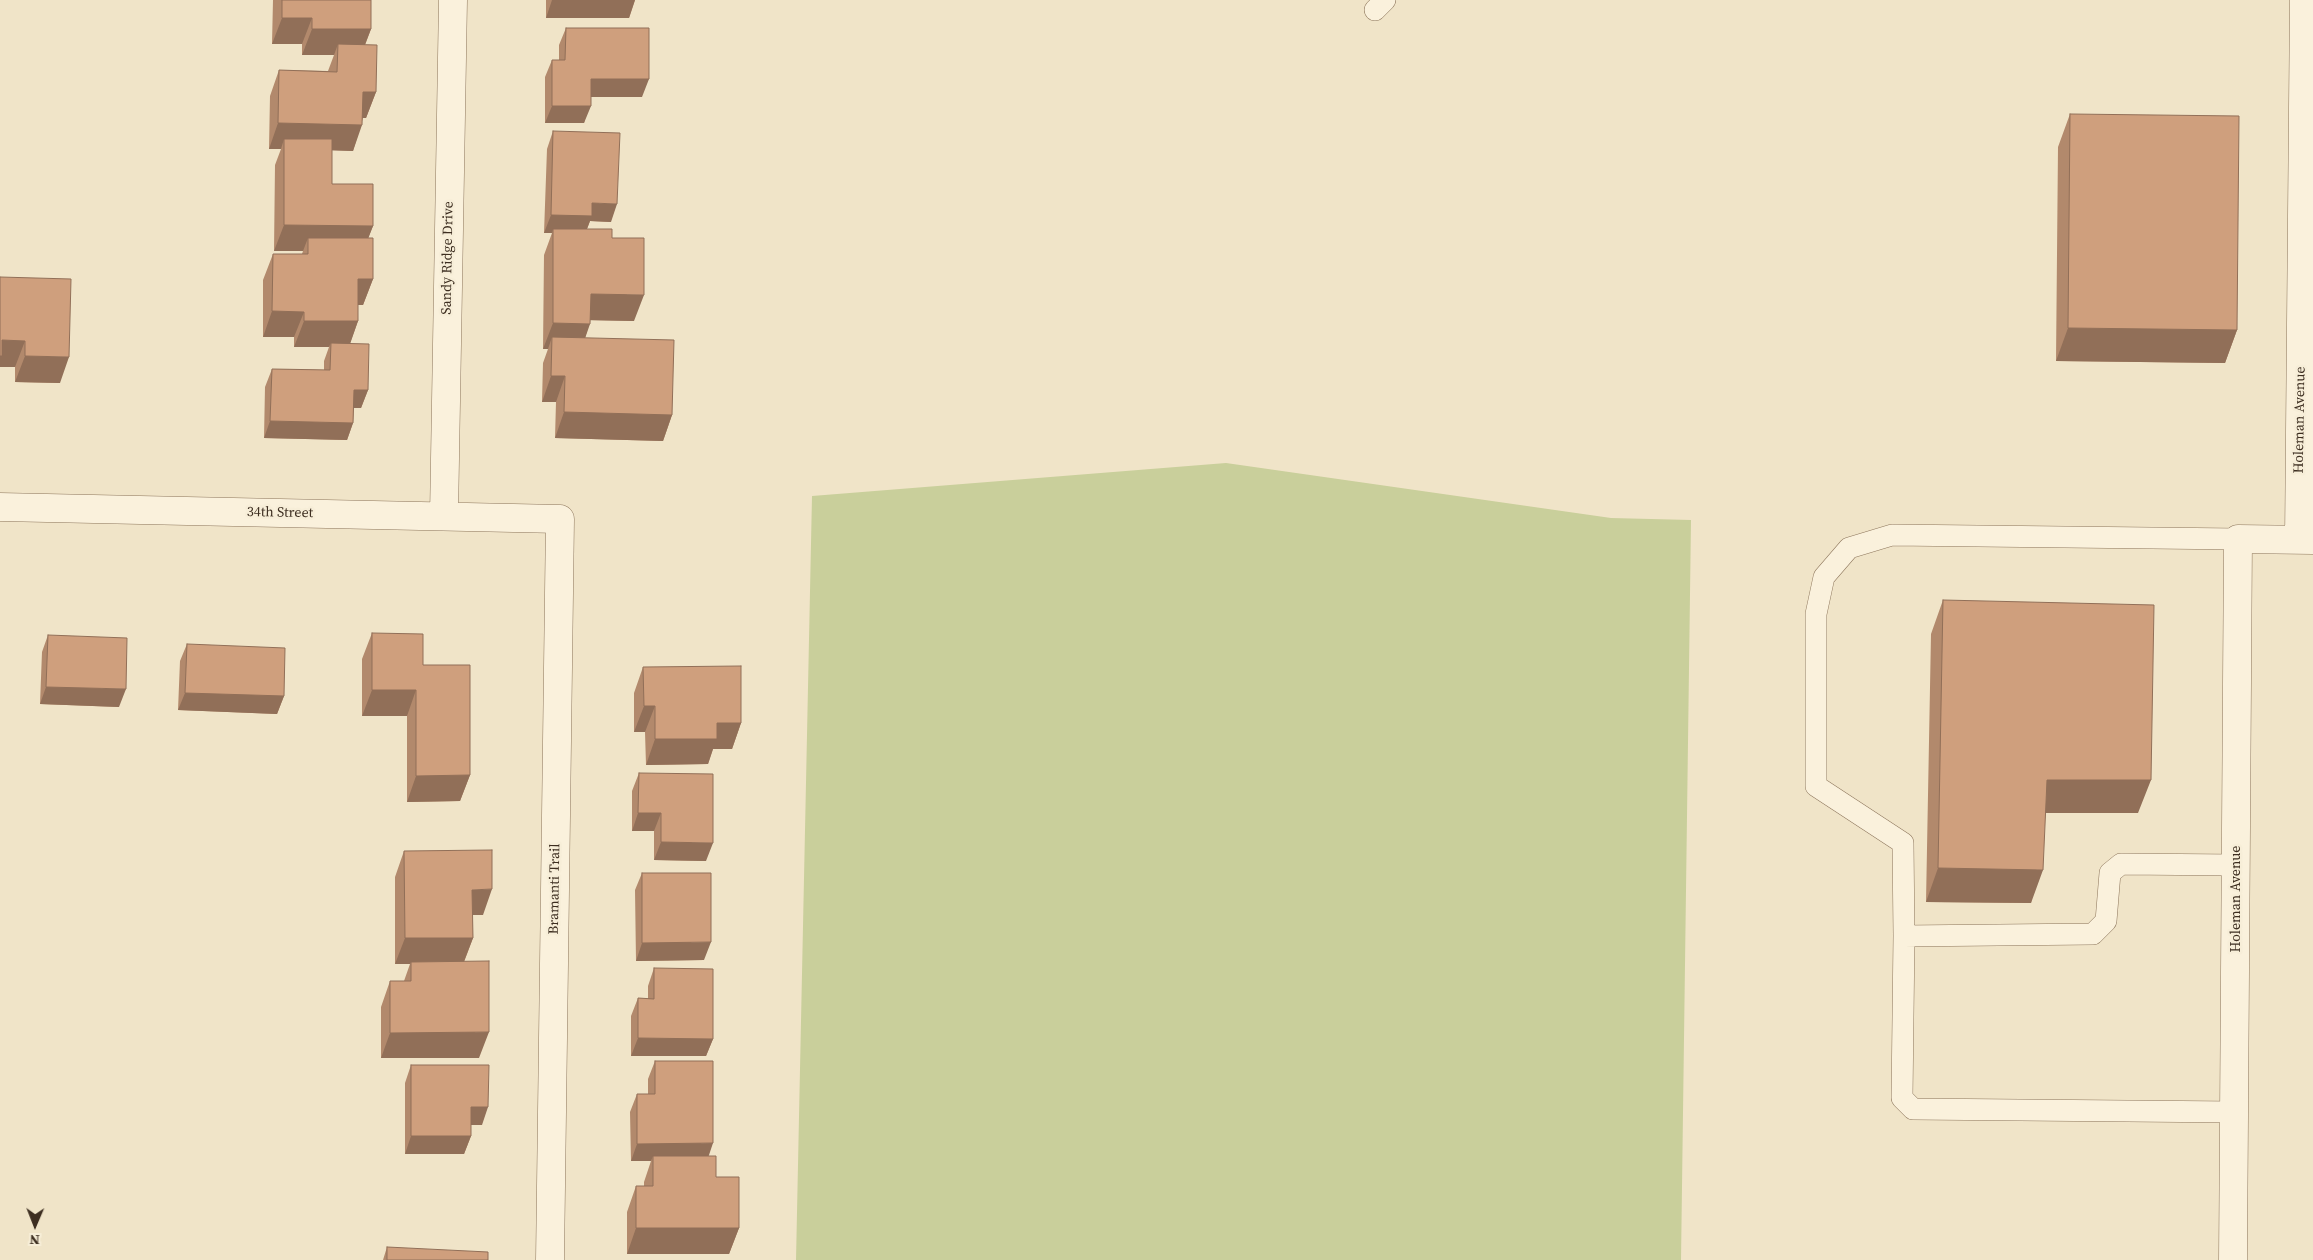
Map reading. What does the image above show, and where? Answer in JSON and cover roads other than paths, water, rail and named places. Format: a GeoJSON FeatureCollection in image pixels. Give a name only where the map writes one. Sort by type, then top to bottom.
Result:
{"type":"FeatureCollection","features":[{"type":"Feature","properties":{"kind":"street","name":"Sandy Ridge Drive"},"geometry":{"type":"LineString","coordinates":[[444,516],[452,0]]}},
{"type":"Feature","properties":{"kind":"street","name":"Holeman Avenue"},"geometry":{"type":"LineString","coordinates":[[2304,0],[2306,540]]}},
{"type":"Feature","properties":{"kind":"street","name":"34th Street"},"geometry":{"type":"LineString","coordinates":[[0,507],[560,519]]}},
{"type":"Feature","properties":{"kind":"street","name":"Bramanti Trail"},"geometry":{"type":"LineString","coordinates":[[550,1260],[560,519]]}},
{"type":"Feature","properties":{"kind":"street","name":"Holeman Avenue"},"geometry":{"type":"LineString","coordinates":[[2233,1260],[2238,539]]}},
{"type":"Feature","properties":{"kind":"street"},"geometry":{"type":"LineString","coordinates":[[2238,539],[2306,540]]}},
{"type":"Feature","properties":{"kind":"lane"},"geometry":{"type":"LineString","coordinates":[[2234,1112],[1913,1109],[1902,1098],[1903,843],[1816,786],[1816,614],[1824,577],[1849,548],[1892,535],[2238,539]]}},
{"type":"Feature","properties":{"kind":"lane"},"geometry":{"type":"LineString","coordinates":[[1904,936],[2093,934],[2106,921],[2110,873],[2121,864],[2236,865]]}}]}
